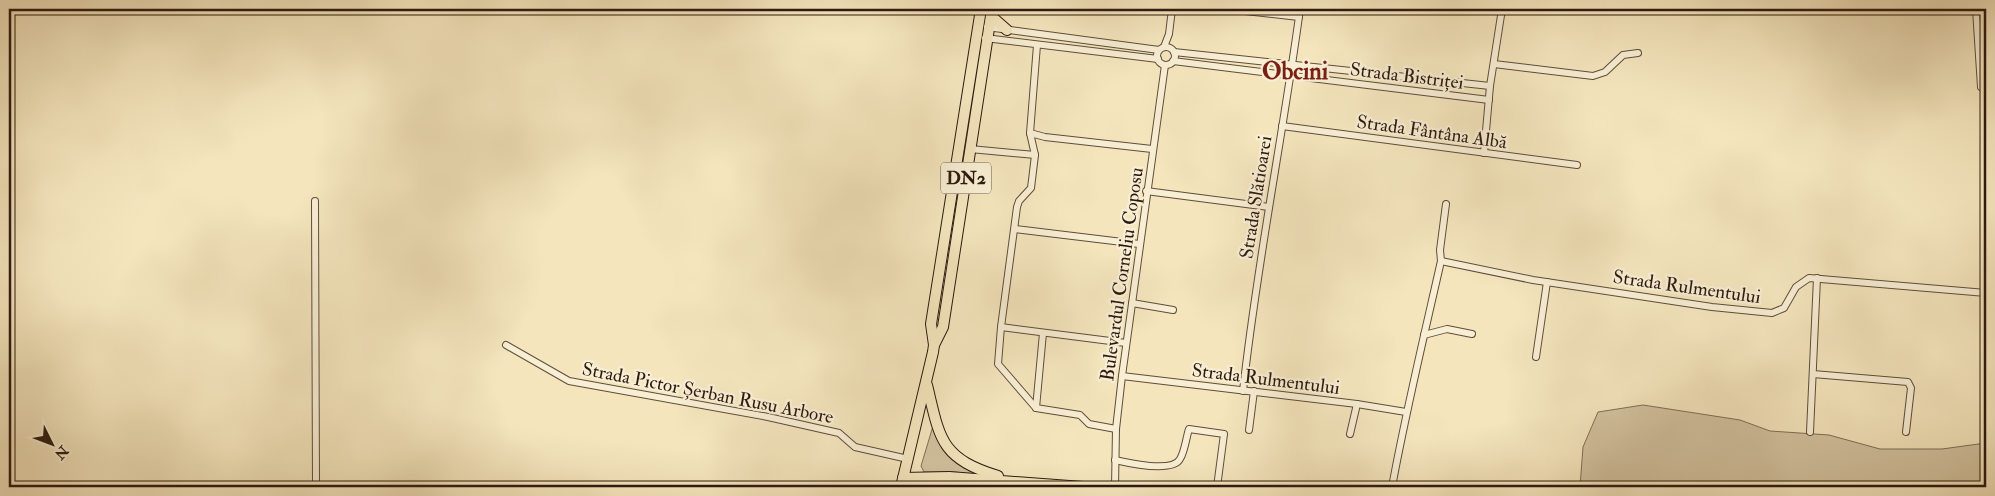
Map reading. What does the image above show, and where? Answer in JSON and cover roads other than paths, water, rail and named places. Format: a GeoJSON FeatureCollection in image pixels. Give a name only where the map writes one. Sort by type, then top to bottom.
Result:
{"type":"FeatureCollection","features":[{"type":"Feature","properties":{"kind":"main road","name":"DN2"},"geometry":{"type":"LineString","coordinates":[[981,9],[958,143],[931,324],[934,344],[927,382],[902,482],[949,477],[1083,487]]}},
{"type":"Feature","properties":{"kind":"main road","name":"DN2"},"geometry":{"type":"LineString","coordinates":[[934,344],[944,327],[992,13]]}},
{"type":"Feature","properties":{"kind":"main road"},"geometry":{"type":"LineString","coordinates":[[992,13],[1007,30]]}},
{"type":"Feature","properties":{"kind":"main road","name":"DN2"},"geometry":{"type":"LineString","coordinates":[[927,382],[939,434],[946,448],[968,465],[1013,481]]}},
{"type":"Feature","properties":{"kind":"main road"},"geometry":{"type":"LineString","coordinates":[[1113,487],[1124,487]]}},
{"type":"Feature","properties":{"kind":"street"},"geometry":{"type":"LineString","coordinates":[[978,31],[1037,45],[1158,59],[1165,65],[1173,61],[1167,49],[1172,9]]}},
{"type":"Feature","properties":{"kind":"street"},"geometry":{"type":"LineString","coordinates":[[1227,9],[1299,17]]}},
{"type":"Feature","properties":{"kind":"street","name":"Strada Slătioarei"},"geometry":{"type":"LineString","coordinates":[[1243,390],[1250,326],[1282,126],[1292,77],[1300,9]]}},
{"type":"Feature","properties":{"kind":"street"},"geometry":{"type":"LineString","coordinates":[[1484,153],[1490,86],[1502,9]]}},
{"type":"Feature","properties":{"kind":"street"},"geometry":{"type":"LineString","coordinates":[[1976,9],[1981,87]]}},
{"type":"Feature","properties":{"kind":"street","name":"Strada Bistriței"},"geometry":{"type":"LineString","coordinates":[[989,33],[1007,30],[1293,65],[1490,86]]}},
{"type":"Feature","properties":{"kind":"street"},"geometry":{"type":"LineString","coordinates":[[978,31],[989,33]]}},
{"type":"Feature","properties":{"kind":"street"},"geometry":{"type":"LineString","coordinates":[[1037,45],[1030,133],[1034,155],[1031,188],[1019,201],[1000,327],[998,364],[1036,408],[1080,415],[1089,424],[1116,428]]}},
{"type":"Feature","properties":{"kind":"street"},"geometry":{"type":"LineString","coordinates":[[1158,59],[1167,49]]}},
{"type":"Feature","properties":{"kind":"street"},"geometry":{"type":"LineString","coordinates":[[1494,64],[1593,76],[1606,72],[1623,55],[1638,53]]}},
{"type":"Feature","properties":{"kind":"street","name":"Strada Bistriței"},"geometry":{"type":"LineString","coordinates":[[1173,61],[1489,100]]}},
{"type":"Feature","properties":{"kind":"street","name":"Bulevardul Corneliu Coposu"},"geometry":{"type":"LineString","coordinates":[[1113,487],[1116,428],[1126,343],[1165,65]]}},
{"type":"Feature","properties":{"kind":"street","name":"Strada Fântâna Albă"},"geometry":{"type":"LineString","coordinates":[[1282,126],[1577,165]]}},
{"type":"Feature","properties":{"kind":"street"},"geometry":{"type":"LineString","coordinates":[[1030,133],[1045,137],[1152,149]]}},
{"type":"Feature","properties":{"kind":"street"},"geometry":{"type":"LineString","coordinates":[[970,149],[1034,155]]}},
{"type":"Feature","properties":{"kind":"street"},"geometry":{"type":"LineString","coordinates":[[1146,191],[1269,207]]}},
{"type":"Feature","properties":{"kind":"street"},"geometry":{"type":"LineString","coordinates":[[315,200],[316,487]]}},
{"type":"Feature","properties":{"kind":"street"},"geometry":{"type":"LineString","coordinates":[[1392,487],[1406,412],[1441,261],[1440,250],[1446,204]]}},
{"type":"Feature","properties":{"kind":"street"},"geometry":{"type":"LineString","coordinates":[[1015,229],[1139,244]]}},
{"type":"Feature","properties":{"kind":"street","name":"Strada Rulmentului"},"geometry":{"type":"LineString","coordinates":[[1441,261],[1547,282],[1712,307],[1772,313],[1784,308],[1796,287],[1809,278],[1986,293]]}},
{"type":"Feature","properties":{"kind":"street"},"geometry":{"type":"LineString","coordinates":[[1810,432],[1817,278]]}},
{"type":"Feature","properties":{"kind":"street"},"geometry":{"type":"LineString","coordinates":[[1536,357],[1547,282]]}},
{"type":"Feature","properties":{"kind":"street"},"geometry":{"type":"LineString","coordinates":[[1132,303],[1173,310]]}},
{"type":"Feature","properties":{"kind":"street"},"geometry":{"type":"LineString","coordinates":[[1000,327],[1126,343]]}},
{"type":"Feature","properties":{"kind":"street"},"geometry":{"type":"LineString","coordinates":[[1424,334],[1447,329],[1472,334]]}},
{"type":"Feature","properties":{"kind":"street"},"geometry":{"type":"LineString","coordinates":[[1036,408],[1043,333]]}},
{"type":"Feature","properties":{"kind":"street","name":"Strada Pictor Șerban Rusu Arbore"},"geometry":{"type":"LineString","coordinates":[[506,345],[569,381],[768,416],[839,433],[855,447],[908,459]]}},
{"type":"Feature","properties":{"kind":"street"},"geometry":{"type":"LineString","coordinates":[[1813,374],[1908,382],[1911,388],[1906,432]]}},
{"type":"Feature","properties":{"kind":"street","name":"Strada Rulmentului"},"geometry":{"type":"LineString","coordinates":[[1122,376],[1357,404],[1406,412]]}},
{"type":"Feature","properties":{"kind":"street"},"geometry":{"type":"LineString","coordinates":[[1249,430],[1254,391]]}},
{"type":"Feature","properties":{"kind":"street"},"geometry":{"type":"LineString","coordinates":[[1350,434],[1357,404]]}},
{"type":"Feature","properties":{"kind":"street"},"geometry":{"type":"LineString","coordinates":[[1115,460],[1137,464],[1173,465],[1180,460],[1189,429],[1224,434],[1217,487]]}},
{"type":"Feature","properties":{"kind":"district","name":"Obcini"},"geometry":{"type":"Point","coordinates":[1295,71]}}]}
